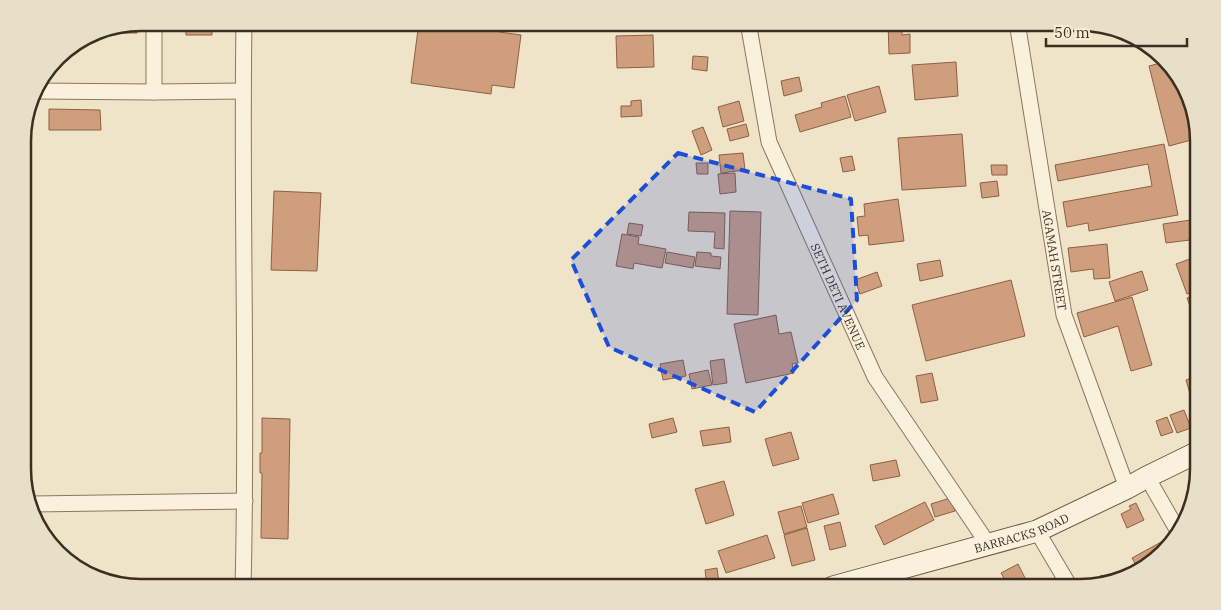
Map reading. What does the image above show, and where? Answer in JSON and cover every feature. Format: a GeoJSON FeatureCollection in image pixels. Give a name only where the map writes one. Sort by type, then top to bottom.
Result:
{"type":"FeatureCollection","features":[{"type":"Feature","properties":{"kind":"street"},"geometry":{"type":"LineString","coordinates":[[154,31],[154,92]]}},
{"type":"Feature","properties":{"kind":"street"},"geometry":{"type":"LineString","coordinates":[[243,579],[245,501],[244,31]]}},
{"type":"Feature","properties":{"kind":"street","name":"SETH DETI AVENUE"},"geometry":{"type":"LineString","coordinates":[[750,31],[769,142],[875,377],[988,544]]}},
{"type":"Feature","properties":{"kind":"street","name":"AGAMAH STREET"},"geometry":{"type":"LineString","coordinates":[[1018,31],[1064,315],[1127,488]]}},
{"type":"Feature","properties":{"kind":"street"},"geometry":{"type":"LineString","coordinates":[[44,91],[243,91]]}},
{"type":"Feature","properties":{"kind":"street","name":"BARRACKS ROAD"},"geometry":{"type":"LineString","coordinates":[[863,579],[1037,531],[1190,456]]}},
{"type":"Feature","properties":{"kind":"street"},"geometry":{"type":"LineString","coordinates":[[1147,477],[1174,524]]}},
{"type":"Feature","properties":{"kind":"street"},"geometry":{"type":"LineString","coordinates":[[37,504],[245,501]]}},
{"type":"Feature","properties":{"kind":"street"},"geometry":{"type":"LineString","coordinates":[[1037,531],[1065,579]]}},
{"type":"Feature","properties":{"kind":"highlighted area"},"geometry":{"type":"Polygon","coordinates":[[[678,153],[851,199],[857,300],[755,412],[609,347],[571,260],[678,153]]]}},
{"type":"Feature","properties":{"kind":"building"},"geometry":{"type":"Polygon","coordinates":[[[137,31],[137,33],[119,33],[137,31]]]}},
{"type":"Feature","properties":{"kind":"building"},"geometry":{"type":"Polygon","coordinates":[[[186,31],[212,31],[212,35],[186,35],[186,31]]]}},
{"type":"Feature","properties":{"kind":"building"},"geometry":{"type":"Polygon","coordinates":[[[418,31],[499,31],[521,35],[514,88],[492,85],[491,94],[411,83],[418,31]]]}},
{"type":"Feature","properties":{"kind":"building"},"geometry":{"type":"Polygon","coordinates":[[[888,31],[902,31],[902,35],[910,34],[910,53],[889,54],[888,31]]]}},
{"type":"Feature","properties":{"kind":"building"},"geometry":{"type":"Polygon","coordinates":[[[653,35],[654,67],[617,68],[616,36],[653,35]]]}},
{"type":"Feature","properties":{"kind":"building"},"geometry":{"type":"Polygon","coordinates":[[[693,56],[708,57],[707,71],[692,69],[693,56]]]}},
{"type":"Feature","properties":{"kind":"building"},"geometry":{"type":"Polygon","coordinates":[[[956,62],[958,96],[915,100],[912,65],[956,62]]]}},
{"type":"Feature","properties":{"kind":"building"},"geometry":{"type":"Polygon","coordinates":[[[1158,64],[1178,92],[1186,112],[1190,140],[1169,146],[1149,66],[1158,64]]]}},
{"type":"Feature","properties":{"kind":"building"},"geometry":{"type":"Polygon","coordinates":[[[799,77],[802,91],[784,96],[781,81],[799,77]]]}},
{"type":"Feature","properties":{"kind":"building"},"geometry":{"type":"Polygon","coordinates":[[[879,86],[886,112],[855,121],[847,95],[879,86]]]}},
{"type":"Feature","properties":{"kind":"building"},"geometry":{"type":"Polygon","coordinates":[[[845,96],[851,117],[800,132],[795,115],[822,107],[821,103],[845,96]]]}},
{"type":"Feature","properties":{"kind":"building"},"geometry":{"type":"Polygon","coordinates":[[[641,100],[642,116],[621,117],[621,106],[631,106],[631,101],[641,100]]]}},
{"type":"Feature","properties":{"kind":"building"},"geometry":{"type":"Polygon","coordinates":[[[739,101],[744,121],[723,127],[718,107],[739,101]]]}},
{"type":"Feature","properties":{"kind":"building"},"geometry":{"type":"Polygon","coordinates":[[[49,109],[100,110],[101,130],[49,130],[49,109]]]}},
{"type":"Feature","properties":{"kind":"building"},"geometry":{"type":"Polygon","coordinates":[[[746,124],[749,136],[730,141],[727,129],[746,124]]]}},
{"type":"Feature","properties":{"kind":"building"},"geometry":{"type":"Polygon","coordinates":[[[703,127],[712,150],[701,155],[692,131],[703,127]]]}},
{"type":"Feature","properties":{"kind":"building"},"geometry":{"type":"Polygon","coordinates":[[[962,134],[966,186],[902,190],[898,138],[962,134]]]}},
{"type":"Feature","properties":{"kind":"building"},"geometry":{"type":"Polygon","coordinates":[[[1164,144],[1178,215],[1089,231],[1088,223],[1067,227],[1063,202],[1152,186],[1148,164],[1058,181],[1055,165],[1164,144]]]}},
{"type":"Feature","properties":{"kind":"building"},"geometry":{"type":"Polygon","coordinates":[[[743,153],[745,170],[721,173],[719,155],[743,153]]]}},
{"type":"Feature","properties":{"kind":"building"},"geometry":{"type":"Polygon","coordinates":[[[852,156],[855,170],[843,172],[840,158],[852,156]]]}},
{"type":"Feature","properties":{"kind":"building"},"geometry":{"type":"Polygon","coordinates":[[[696,163],[708,163],[708,174],[697,174],[696,163]]]}},
{"type":"Feature","properties":{"kind":"building"},"geometry":{"type":"Polygon","coordinates":[[[991,165],[1007,165],[1007,175],[992,175],[991,165]]]}},
{"type":"Feature","properties":{"kind":"building"},"geometry":{"type":"Polygon","coordinates":[[[735,173],[736,192],[720,194],[718,174],[735,173]]]}},
{"type":"Feature","properties":{"kind":"building"},"geometry":{"type":"Polygon","coordinates":[[[997,181],[999,196],[982,198],[980,183],[997,181]]]}},
{"type":"Feature","properties":{"kind":"building"},"geometry":{"type":"Polygon","coordinates":[[[274,191],[321,193],[317,271],[271,270],[274,191]]]}},
{"type":"Feature","properties":{"kind":"building"},"geometry":{"type":"Polygon","coordinates":[[[898,199],[904,241],[869,245],[868,235],[859,236],[857,217],[865,216],[864,204],[898,199]]]}},
{"type":"Feature","properties":{"kind":"building"},"geometry":{"type":"Polygon","coordinates":[[[730,211],[761,212],[758,315],[727,314],[730,211]]]}},
{"type":"Feature","properties":{"kind":"building"},"geometry":{"type":"Polygon","coordinates":[[[689,212],[725,213],[724,249],[714,248],[715,232],[688,231],[689,212]]]}},
{"type":"Feature","properties":{"kind":"building"},"geometry":{"type":"Polygon","coordinates":[[[1190,220],[1190,240],[1166,243],[1163,224],[1190,220]]]}},
{"type":"Feature","properties":{"kind":"building"},"geometry":{"type":"Polygon","coordinates":[[[629,223],[643,225],[641,236],[627,234],[629,223]]]}},
{"type":"Feature","properties":{"kind":"building"},"geometry":{"type":"Polygon","coordinates":[[[622,234],[639,237],[638,244],[666,249],[662,268],[634,263],[633,269],[616,266],[622,234]]]}},
{"type":"Feature","properties":{"kind":"building"},"geometry":{"type":"Polygon","coordinates":[[[1107,244],[1110,278],[1094,279],[1093,269],[1071,272],[1068,248],[1107,244]]]}},
{"type":"Feature","properties":{"kind":"building"},"geometry":{"type":"Polygon","coordinates":[[[667,252],[695,257],[693,268],[665,263],[667,252]]]}},
{"type":"Feature","properties":{"kind":"building"},"geometry":{"type":"Polygon","coordinates":[[[697,252],[711,253],[711,256],[721,257],[720,269],[695,266],[697,252]]]}},
{"type":"Feature","properties":{"kind":"building"},"geometry":{"type":"Polygon","coordinates":[[[1190,259],[1190,293],[1187,294],[1176,264],[1190,259]]]}},
{"type":"Feature","properties":{"kind":"building"},"geometry":{"type":"Polygon","coordinates":[[[940,260],[943,276],[920,281],[917,264],[940,260]]]}},
{"type":"Feature","properties":{"kind":"building"},"geometry":{"type":"Polygon","coordinates":[[[1142,271],[1148,290],[1115,301],[1109,282],[1142,271]]]}},
{"type":"Feature","properties":{"kind":"building"},"geometry":{"type":"Polygon","coordinates":[[[877,272],[882,286],[860,294],[855,280],[877,272]]]}},
{"type":"Feature","properties":{"kind":"building"},"geometry":{"type":"Polygon","coordinates":[[[1011,280],[1025,336],[926,361],[912,305],[1011,280]]]}},
{"type":"Feature","properties":{"kind":"building"},"geometry":{"type":"Polygon","coordinates":[[[1132,297],[1152,365],[1131,371],[1118,326],[1084,337],[1077,313],[1132,297]]]}},
{"type":"Feature","properties":{"kind":"building"},"geometry":{"type":"Polygon","coordinates":[[[776,315],[779,334],[791,332],[798,363],[792,364],[794,373],[746,383],[734,324],[776,315]]]}},
{"type":"Feature","properties":{"kind":"building"},"geometry":{"type":"Polygon","coordinates":[[[724,359],[727,383],[713,385],[710,361],[724,359]]]}},
{"type":"Feature","properties":{"kind":"building"},"geometry":{"type":"Polygon","coordinates":[[[683,360],[686,376],[663,380],[660,364],[683,360]]]}},
{"type":"Feature","properties":{"kind":"building"},"geometry":{"type":"Polygon","coordinates":[[[708,370],[712,385],[692,389],[689,374],[708,370]]]}},
{"type":"Feature","properties":{"kind":"building"},"geometry":{"type":"Polygon","coordinates":[[[932,373],[938,400],[921,403],[916,376],[932,373]]]}},
{"type":"Feature","properties":{"kind":"building"},"geometry":{"type":"Polygon","coordinates":[[[1190,379],[1190,394],[1186,380],[1190,379]]]}},
{"type":"Feature","properties":{"kind":"building"},"geometry":{"type":"Polygon","coordinates":[[[1184,410],[1190,428],[1177,433],[1170,415],[1184,410]]]}},
{"type":"Feature","properties":{"kind":"building"},"geometry":{"type":"Polygon","coordinates":[[[1167,417],[1173,432],[1161,436],[1156,421],[1167,417]]]}},
{"type":"Feature","properties":{"kind":"building"},"geometry":{"type":"Polygon","coordinates":[[[262,418],[290,419],[288,539],[261,538],[262,473],[260,473],[260,453],[262,453],[262,418]]]}},
{"type":"Feature","properties":{"kind":"building"},"geometry":{"type":"Polygon","coordinates":[[[673,418],[677,432],[652,438],[649,424],[673,418]]]}},
{"type":"Feature","properties":{"kind":"building"},"geometry":{"type":"Polygon","coordinates":[[[729,427],[731,442],[703,446],[700,431],[729,427]]]}},
{"type":"Feature","properties":{"kind":"building"},"geometry":{"type":"Polygon","coordinates":[[[791,432],[799,459],[773,466],[765,439],[791,432]]]}},
{"type":"Feature","properties":{"kind":"building"},"geometry":{"type":"Polygon","coordinates":[[[896,460],[900,476],[873,481],[870,465],[896,460]]]}},
{"type":"Feature","properties":{"kind":"building"},"geometry":{"type":"Polygon","coordinates":[[[724,481],[734,515],[706,524],[695,489],[724,481]]]}},
{"type":"Feature","properties":{"kind":"building"},"geometry":{"type":"Polygon","coordinates":[[[833,494],[839,514],[808,523],[802,503],[833,494]]]}},
{"type":"Feature","properties":{"kind":"building"},"geometry":{"type":"Polygon","coordinates":[[[950,498],[955,511],[935,517],[931,504],[950,498]]]}},
{"type":"Feature","properties":{"kind":"building"},"geometry":{"type":"Polygon","coordinates":[[[925,502],[934,520],[884,545],[875,526],[925,502]]]}},
{"type":"Feature","properties":{"kind":"building"},"geometry":{"type":"Polygon","coordinates":[[[1136,503],[1144,520],[1127,528],[1121,514],[1131,509],[1129,506],[1136,503]]]}},
{"type":"Feature","properties":{"kind":"building"},"geometry":{"type":"Polygon","coordinates":[[[801,506],[807,527],[784,534],[778,512],[801,506]]]}},
{"type":"Feature","properties":{"kind":"building"},"geometry":{"type":"Polygon","coordinates":[[[840,522],[846,546],[830,550],[824,526],[840,522]]]}},
{"type":"Feature","properties":{"kind":"building"},"geometry":{"type":"Polygon","coordinates":[[[807,528],[815,560],[792,566],[784,535],[807,528]]]}},
{"type":"Feature","properties":{"kind":"building"},"geometry":{"type":"Polygon","coordinates":[[[767,535],[775,558],[726,573],[718,551],[767,535]]]}},
{"type":"Feature","properties":{"kind":"building"},"geometry":{"type":"Polygon","coordinates":[[[1163,541],[1152,552],[1135,563],[1132,558],[1163,541]]]}},
{"type":"Feature","properties":{"kind":"building"},"geometry":{"type":"Polygon","coordinates":[[[1018,564],[1026,579],[1004,579],[1001,573],[1018,564]]]}},
{"type":"Feature","properties":{"kind":"building"},"geometry":{"type":"Polygon","coordinates":[[[717,568],[718,579],[706,579],[705,570],[717,568]]]}}]}
